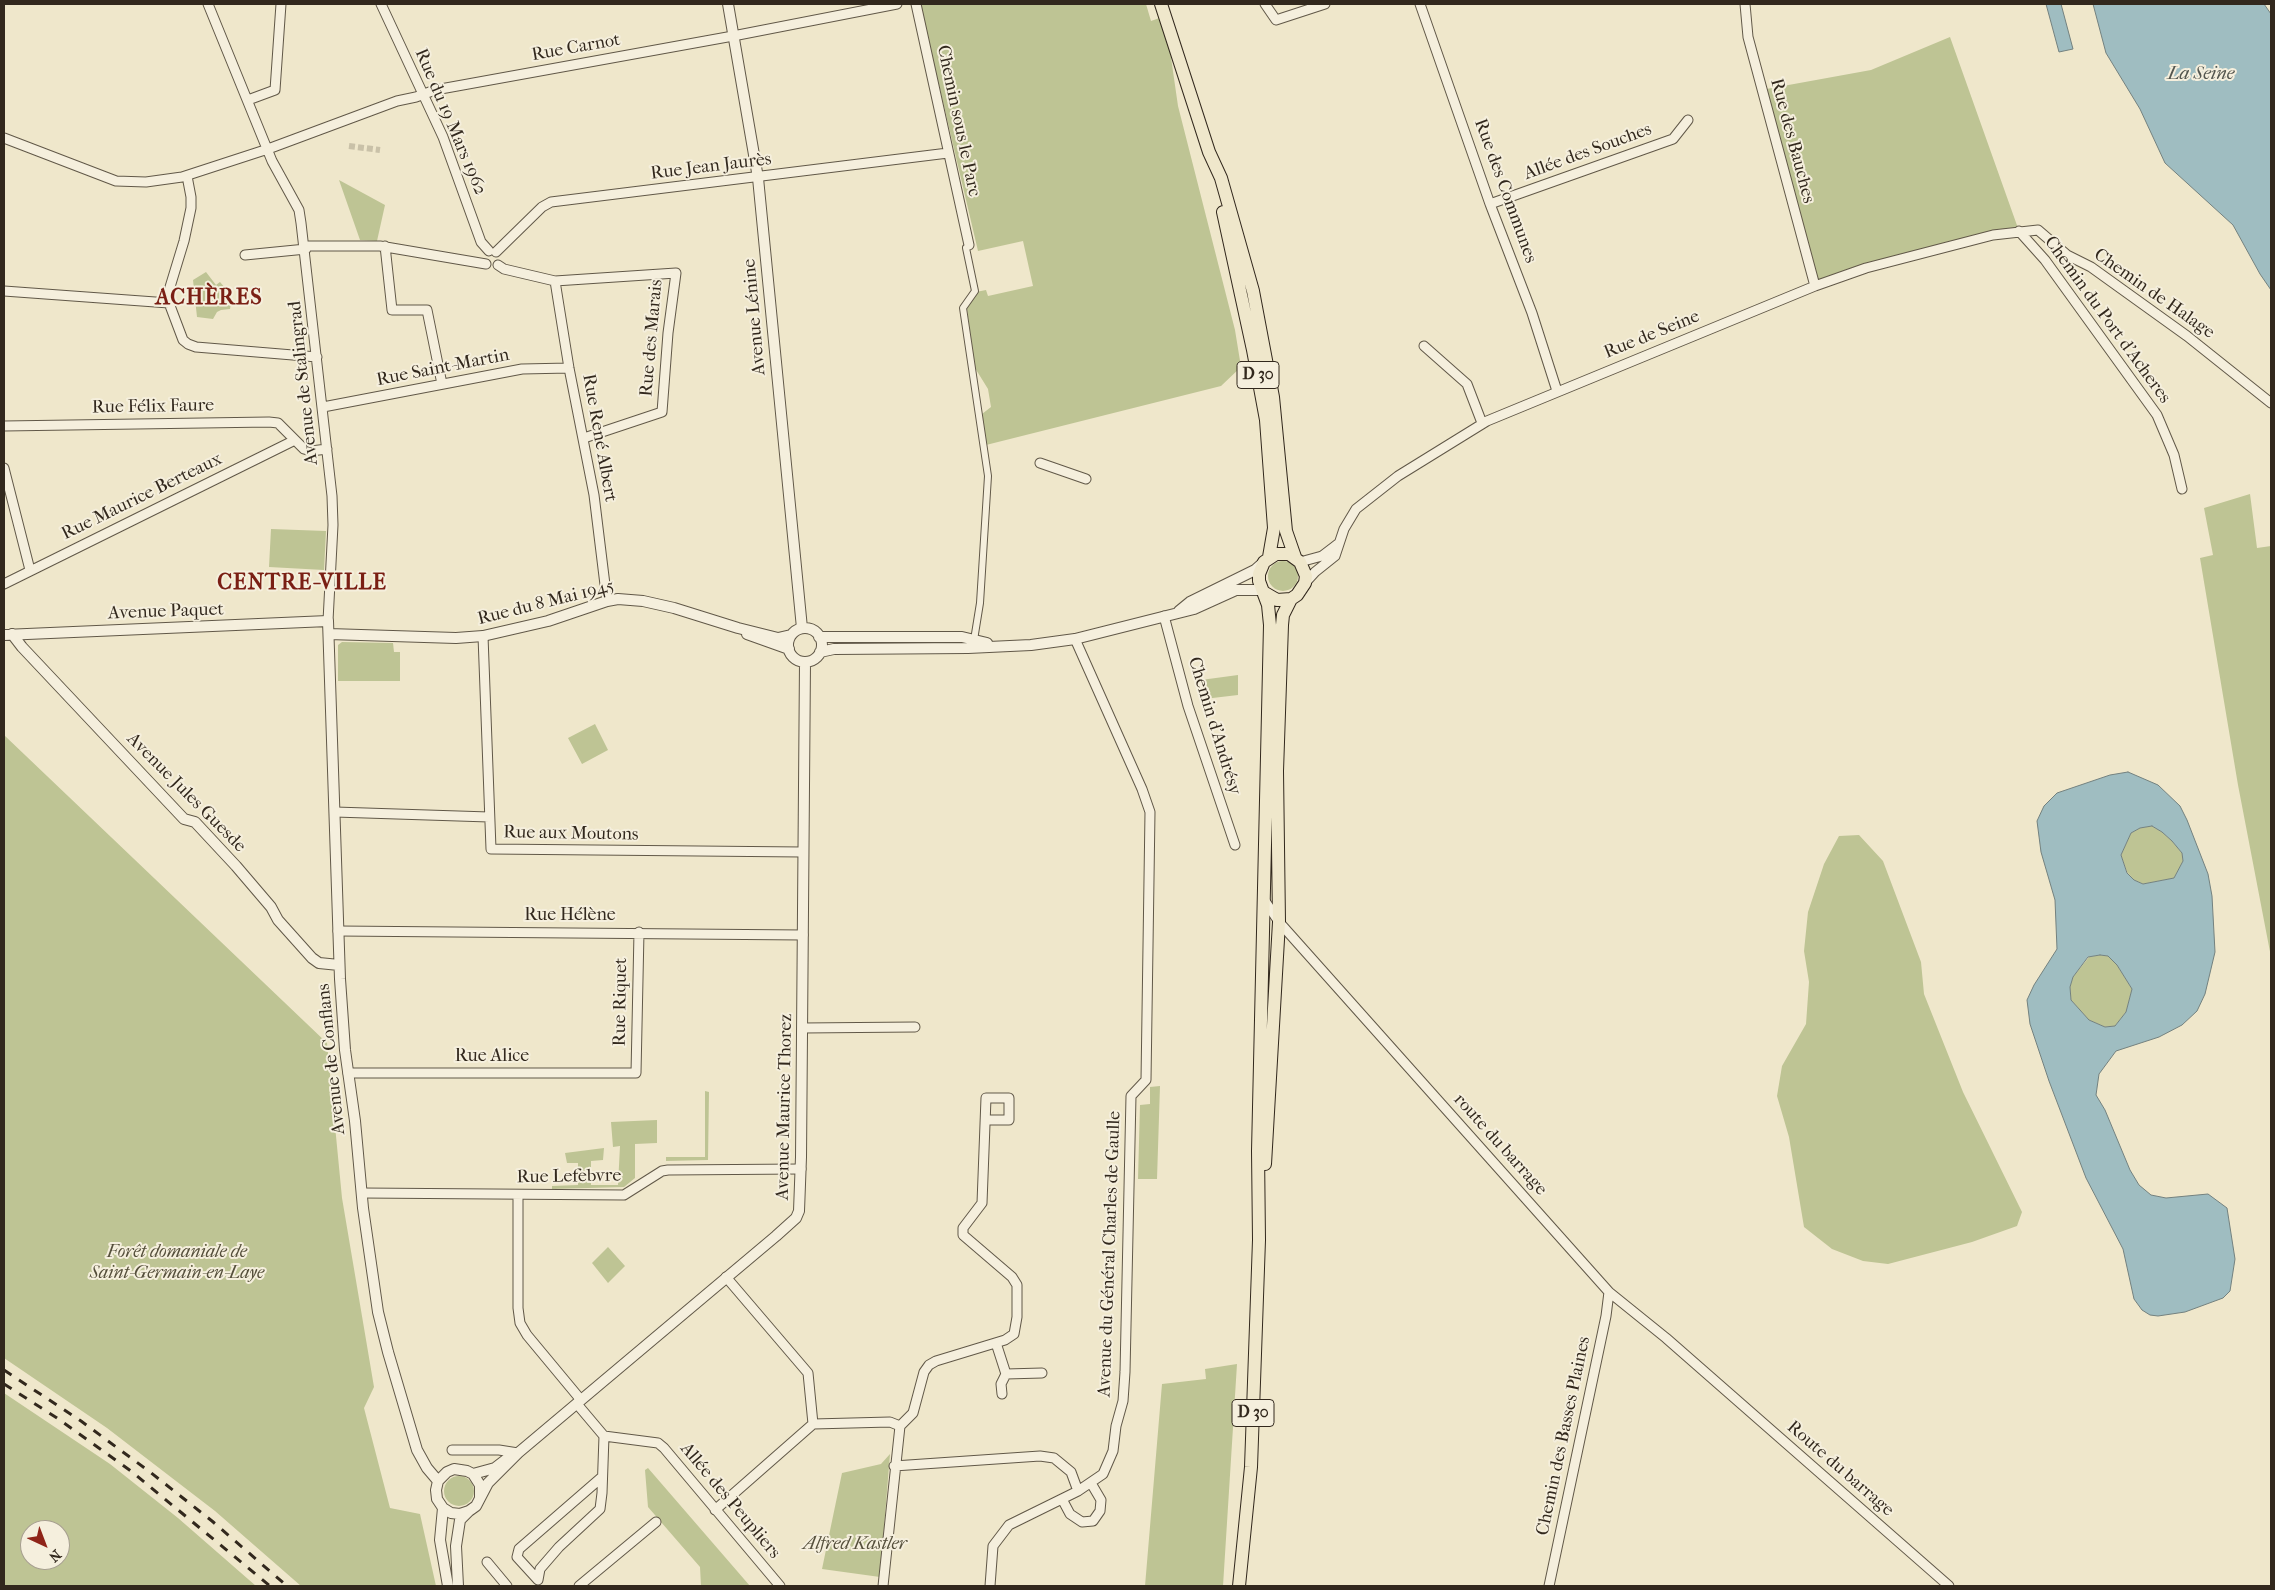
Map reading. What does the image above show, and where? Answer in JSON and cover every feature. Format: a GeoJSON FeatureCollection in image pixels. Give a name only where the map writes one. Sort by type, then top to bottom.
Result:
{"type":"FeatureCollection","features":[{"type":"Feature","properties":{"kind":"main road","name":"D 30"},"geometry":{"type":"LineString","coordinates":[[1161,4],[1209,152],[1223,186],[1253,291],[1273,397],[1286,531],[1298,559]]}},
{"type":"Feature","properties":{"kind":"main road","name":"D 30"},"geometry":{"type":"LineString","coordinates":[[1209,152],[1248,324],[1266,420],[1274,532],[1267,559]]}},
{"type":"Feature","properties":{"kind":"main road"},"geometry":{"type":"LineString","coordinates":[[1282,553],[1298,559],[1306,576],[1302,590],[1291,599],[1277,600],[1264,592],[1259,574],[1267,559],[1282,553]]}},
{"type":"Feature","properties":{"kind":"main road","name":"D 30"},"geometry":{"type":"LineString","coordinates":[[1259,1240],[1258,1151],[1270,625],[1264,592]]}},
{"type":"Feature","properties":{"kind":"main road","name":"D 30"},"geometry":{"type":"LineString","coordinates":[[1239,1586],[1251,1467],[1259,1240],[1266,1152],[1278,922],[1278,771],[1282,625],[1283,615],[1291,599]]}},
{"type":"Feature","properties":{"kind":"street","name":"Avenue de Stalingrad"},"geometry":{"type":"LineString","coordinates":[[208,4],[272,161],[299,210],[306,248],[333,525],[328,621]]}},
{"type":"Feature","properties":{"kind":"street"},"geometry":{"type":"LineString","coordinates":[[248,100],[275,90],[280,4]]}},
{"type":"Feature","properties":{"kind":"street","name":"Rue du 19 Mars 1962"},"geometry":{"type":"LineString","coordinates":[[381,4],[450,154],[481,242],[493,252]]}},
{"type":"Feature","properties":{"kind":"street","name":"Avenue Lénine"},"geometry":{"type":"LineString","coordinates":[[728,4],[758,178],[802,628]]}},
{"type":"Feature","properties":{"kind":"street","name":"Rue Carnot"},"geometry":{"type":"LineString","coordinates":[[4,138],[116,181],[146,182],[187,176],[268,149],[397,101],[435,90],[897,4]]}},
{"type":"Feature","properties":{"kind":"street","name":"Chemin sous le Parc"},"geometry":{"type":"LineString","coordinates":[[916,4],[967,247]]}},
{"type":"Feature","properties":{"kind":"street"},"geometry":{"type":"LineString","coordinates":[[1265,4],[1276,20],[1325,4]]}},
{"type":"Feature","properties":{"kind":"street","name":"Rue des Communes"},"geometry":{"type":"LineString","coordinates":[[1420,4],[1490,204],[1532,313],[1557,391]]}},
{"type":"Feature","properties":{"kind":"street","name":"Rue des Bauches"},"geometry":{"type":"LineString","coordinates":[[1745,4],[1748,37],[1815,286]]}},
{"type":"Feature","properties":{"kind":"street","name":"Allée des Souches"},"geometry":{"type":"LineString","coordinates":[[1490,204],[1673,139],[1688,120]]}},
{"type":"Feature","properties":{"kind":"street","name":"Rue Jean Jaurès"},"geometry":{"type":"LineString","coordinates":[[493,252],[542,207],[551,202],[758,178],[948,153]]}},
{"type":"Feature","properties":{"kind":"street"},"geometry":{"type":"LineString","coordinates":[[187,176],[191,208],[184,241],[170,287],[169,303],[183,340],[196,347],[317,357]]}},
{"type":"Feature","properties":{"kind":"street","name":"Chemin de Halage"},"geometry":{"type":"LineString","coordinates":[[2020,231],[2038,230],[2067,255],[2091,266],[2187,336],[2268,400]]}},
{"type":"Feature","properties":{"kind":"street","name":"Rue de Seine"},"geometry":{"type":"LineString","coordinates":[[1305,583],[1335,556],[1349,518],[1356,509],[1398,476],[1482,423],[1815,286],[1866,268],[1993,235],[2020,231]]}},
{"type":"Feature","properties":{"kind":"street","name":"Chemin du Port d'Acheres"},"geometry":{"type":"LineString","coordinates":[[2020,231],[2045,260],[2157,415],[2174,455],[2182,489]]}},
{"type":"Feature","properties":{"kind":"street"},"geometry":{"type":"LineString","coordinates":[[245,255],[306,248],[385,246],[486,264],[492,267],[498,265],[500,258],[493,252],[484,258],[486,264]]}},
{"type":"Feature","properties":{"kind":"street"},"geometry":{"type":"LineString","coordinates":[[385,246],[392,310],[428,310],[442,384]]}},
{"type":"Feature","properties":{"kind":"street"},"geometry":{"type":"LineString","coordinates":[[967,247],[975,291],[963,308],[988,476],[980,603],[974,640]]}},
{"type":"Feature","properties":{"kind":"street","name":"Rue des Marais"},"geometry":{"type":"LineString","coordinates":[[498,265],[504,269],[555,281],[676,272],[668,332],[662,412],[584,438]]}},
{"type":"Feature","properties":{"kind":"street","name":"Rue René Albert"},"geometry":{"type":"LineString","coordinates":[[555,281],[569,368],[584,438],[607,601]]}},
{"type":"Feature","properties":{"kind":"street"},"geometry":{"type":"LineString","coordinates":[[4,291],[169,303]]}},
{"type":"Feature","properties":{"kind":"street"},"geometry":{"type":"LineString","coordinates":[[1424,346],[1467,384],[1482,423]]}},
{"type":"Feature","properties":{"kind":"street","name":"Rue Saint-Martin"},"geometry":{"type":"LineString","coordinates":[[323,407],[522,369],[569,368]]}},
{"type":"Feature","properties":{"kind":"street","name":"Rue Félix Faure"},"geometry":{"type":"LineString","coordinates":[[4,426],[269,422],[278,423],[304,449],[311,451],[327,449]]}},
{"type":"Feature","properties":{"kind":"street","name":"Rue Maurice Berteaux"},"geometry":{"type":"LineString","coordinates":[[4,584],[294,440]]}},
{"type":"Feature","properties":{"kind":"street"},"geometry":{"type":"LineString","coordinates":[[1040,463],[1086,479]]}},
{"type":"Feature","properties":{"kind":"street"},"geometry":{"type":"LineString","coordinates":[[4,468],[30,570]]}},
{"type":"Feature","properties":{"kind":"street"},"geometry":{"type":"LineString","coordinates":[[1298,559],[1322,556],[1339,543]]}},
{"type":"Feature","properties":{"kind":"street"},"geometry":{"type":"LineString","coordinates":[[1178,612],[1190,602],[1255,570],[1267,559]]}},
{"type":"Feature","properties":{"kind":"street"},"geometry":{"type":"LineString","coordinates":[[820,652],[834,649],[968,648],[1031,645],[1074,639],[1206,605],[1236,590],[1264,592]]}},
{"type":"Feature","properties":{"kind":"street","name":"Rue du 8 Mai 1945"},"geometry":{"type":"LineString","coordinates":[[328,634],[456,638],[483,636],[548,621],[618,599],[643,601],[778,638],[791,635]]}},
{"type":"Feature","properties":{"kind":"street","name":"Chemin d'Andrésy"},"geometry":{"type":"LineString","coordinates":[[1164,616],[1188,706],[1235,845]]}},
{"type":"Feature","properties":{"kind":"street","name":"Avenue de Conflans"},"geometry":{"type":"LineString","coordinates":[[328,621],[339,965],[348,1073],[362,1194],[378,1312],[384,1338],[417,1450],[427,1468],[438,1481]]}},
{"type":"Feature","properties":{"kind":"street","name":"Avenue Paquet"},"geometry":{"type":"LineString","coordinates":[[8,634],[328,621]]}},
{"type":"Feature","properties":{"kind":"street","name":"Rue du 8 Mai 1945"},"geometry":{"type":"LineString","coordinates":[[738,628],[767,643],[789,649]]}},
{"type":"Feature","properties":{"kind":"street"},"geometry":{"type":"LineString","coordinates":[[820,637],[822,646],[820,652],[813,659],[805,662],[795,658],[789,649],[791,635],[802,628],[810,629],[820,637],[829,638],[962,637],[998,646]]}},
{"type":"Feature","properties":{"kind":"street","name":"Avenue Jules Guesde"},"geometry":{"type":"LineString","coordinates":[[8,634],[184,819],[195,822],[236,866],[271,907],[278,920],[312,958],[319,963],[339,965]]}},
{"type":"Feature","properties":{"kind":"street","name":"Rue aux Moutons"},"geometry":{"type":"LineString","coordinates":[[483,636],[491,849],[802,852]]}},
{"type":"Feature","properties":{"kind":"street","name":"Avenue du Général Charles de Gaulle"},"geometry":{"type":"LineString","coordinates":[[990,1586],[993,1546],[1009,1525],[1078,1491],[1103,1474],[1110,1462],[1123,1401],[1130,1096],[1146,1080],[1150,812],[1142,789],[1074,639]]}},
{"type":"Feature","properties":{"kind":"street","name":"Avenue Maurice Thorez"},"geometry":{"type":"LineString","coordinates":[[480,1498],[488,1483],[500,1474],[518,1453],[796,1218],[800,1201],[801,1169],[803,1028],[802,852],[805,662]]}},
{"type":"Feature","properties":{"kind":"street"},"geometry":{"type":"LineString","coordinates":[[334,812],[489,817]]}},
{"type":"Feature","properties":{"kind":"street"},"geometry":{"type":"LineString","coordinates":[[1264,898],[1278,922]]}},
{"type":"Feature","properties":{"kind":"street","name":"route du barrage"},"geometry":{"type":"LineString","coordinates":[[1278,922],[1609,1292],[1666,1338],[1710,1377]]}},
{"type":"Feature","properties":{"kind":"street","name":"Rue Hélène"},"geometry":{"type":"LineString","coordinates":[[338,931],[639,932],[803,935]]}},
{"type":"Feature","properties":{"kind":"street","name":"Rue Riquet"},"geometry":{"type":"LineString","coordinates":[[636,1073],[639,932]]}},
{"type":"Feature","properties":{"kind":"street"},"geometry":{"type":"LineString","coordinates":[[803,1028],[916,1027]]}},
{"type":"Feature","properties":{"kind":"street","name":"Rue Alice"},"geometry":{"type":"LineString","coordinates":[[348,1073],[636,1073]]}},
{"type":"Feature","properties":{"kind":"street"},"geometry":{"type":"LineString","coordinates":[[883,1586],[894,1466],[900,1426],[913,1413],[924,1372],[929,1365],[936,1361],[996,1342],[1014,1334],[1017,1317],[1017,1285],[1012,1277],[962,1235],[963,1228],[982,1203],[986,1120]]}},
{"type":"Feature","properties":{"kind":"street","name":"Rue Lefebvre"},"geometry":{"type":"LineString","coordinates":[[362,1194],[624,1194],[662,1171],[668,1170],[801,1169]]}},
{"type":"Feature","properties":{"kind":"street"},"geometry":{"type":"LineString","coordinates":[[518,1195],[518,1308],[520,1323],[527,1335],[604,1436],[600,1509],[559,1547],[540,1569],[540,1583]]}},
{"type":"Feature","properties":{"kind":"street"},"geometry":{"type":"LineString","coordinates":[[726,1277],[808,1373],[813,1424]]}},
{"type":"Feature","properties":{"kind":"street","name":"Chemin des Basses Plaines"},"geometry":{"type":"LineString","coordinates":[[1549,1586],[1606,1316],[1609,1292]]}},
{"type":"Feature","properties":{"kind":"street"},"geometry":{"type":"LineString","coordinates":[[996,1342],[1006,1374],[1001,1384],[1002,1394]]}},
{"type":"Feature","properties":{"kind":"street"},"geometry":{"type":"LineString","coordinates":[[1006,1374],[1042,1373]]}},
{"type":"Feature","properties":{"kind":"street","name":"Route du barrage"},"geometry":{"type":"LineString","coordinates":[[1710,1377],[1949,1586]]}},
{"type":"Feature","properties":{"kind":"street"},"geometry":{"type":"LineString","coordinates":[[715,1510],[813,1424],[890,1422],[900,1426]]}},
{"type":"Feature","properties":{"kind":"street","name":"Allée des Peupliers"},"geometry":{"type":"LineString","coordinates":[[604,1436],[658,1443],[664,1448],[780,1586]]}},
{"type":"Feature","properties":{"kind":"street"},"geometry":{"type":"LineString","coordinates":[[452,1450],[500,1450],[518,1453]]}},
{"type":"Feature","properties":{"kind":"street","name":"Avenue Maurice Thorez"},"geometry":{"type":"LineString","coordinates":[[473,1474],[495,1468],[509,1456],[518,1453]]}},
{"type":"Feature","properties":{"kind":"street"},"geometry":{"type":"LineString","coordinates":[[894,1466],[1040,1456],[1054,1458],[1071,1472],[1078,1491]]}},
{"type":"Feature","properties":{"kind":"street"},"geometry":{"type":"LineString","coordinates":[[458,1586],[456,1546],[460,1520],[469,1511],[480,1498],[480,1485],[473,1474],[461,1469],[454,1469],[438,1481],[437,1499],[443,1508],[451,1513],[460,1514],[469,1511]]}},
{"type":"Feature","properties":{"kind":"street"},"geometry":{"type":"LineString","coordinates":[[540,1583],[517,1557],[519,1549],[602,1477]]}},
{"type":"Feature","properties":{"kind":"street"},"geometry":{"type":"LineString","coordinates":[[1062,1499],[1070,1514],[1082,1522],[1093,1521],[1100,1511],[1101,1500],[1091,1483]]}},
{"type":"Feature","properties":{"kind":"street"},"geometry":{"type":"LineString","coordinates":[[443,1508],[440,1540],[448,1586]]}},
{"type":"Feature","properties":{"kind":"street"},"geometry":{"type":"LineString","coordinates":[[579,1586],[656,1522]]}},
{"type":"Feature","properties":{"kind":"street"},"geometry":{"type":"LineString","coordinates":[[487,1562],[506,1586]]}},
{"type":"Feature","properties":{"kind":"green space"},"geometry":{"type":"Polygon","coordinates":[[[920,4],[1146,4],[1151,21],[1165,16],[1178,106],[1235,330],[1241,367],[1221,386],[986,445],[982,414],[991,407],[988,389],[975,368],[967,309],[976,292],[986,290],[988,296],[1033,286],[1023,241],[978,251],[920,4]]]}},
{"type":"Feature","properties":{"kind":"green space"},"geometry":{"type":"Polygon","coordinates":[[[1950,37],[2019,231],[1815,286],[1761,90],[1871,70],[1950,37]]]}},
{"type":"Feature","properties":{"kind":"green space"},"geometry":{"type":"Polygon","coordinates":[[[339,180],[385,205],[377,241],[360,240],[339,180]]]}},
{"type":"Feature","properties":{"kind":"green space"},"geometry":{"type":"Polygon","coordinates":[[[206,272],[216,285],[220,282],[232,296],[230,309],[217,312],[213,319],[197,317],[193,280],[206,272]]]}},
{"type":"Feature","properties":{"kind":"green space"},"geometry":{"type":"Polygon","coordinates":[[[2250,494],[2257,548],[2271,546],[2271,957],[2238,785],[2200,558],[2213,555],[2204,508],[2250,494]]]}},
{"type":"Feature","properties":{"kind":"green space"},"geometry":{"type":"Polygon","coordinates":[[[271,529],[326,531],[324,570],[269,567],[271,529]]]}},
{"type":"Feature","properties":{"kind":"green space"},"geometry":{"type":"Polygon","coordinates":[[[1283,561],[1289,562],[1297,570],[1297,582],[1289,590],[1283,591],[1277,590],[1269,582],[1268,576],[1269,570],[1277,562],[1283,561]]]}},
{"type":"Feature","properties":{"kind":"green space"},"geometry":{"type":"Polygon","coordinates":[[[342,642],[393,643],[394,652],[400,652],[400,681],[338,681],[338,645],[342,642]]]}},
{"type":"Feature","properties":{"kind":"green space"},"geometry":{"type":"Polygon","coordinates":[[[1238,675],[1238,695],[1204,699],[1201,680],[1238,675]]]}},
{"type":"Feature","properties":{"kind":"green space"},"geometry":{"type":"Polygon","coordinates":[[[595,724],[608,750],[582,764],[568,738],[595,724]]]}},
{"type":"Feature","properties":{"kind":"green space","name":"Forêt domaniale de Saint-Germain-en-Laye"},"geometry":{"type":"Polygon","coordinates":[[[4,735],[327,1043],[342,1198],[374,1387],[364,1408],[390,1508],[420,1514],[436,1586],[301,1586],[215,1511],[107,1428],[4,1358],[4,735]]]}},
{"type":"Feature","properties":{"kind":"green space"},"geometry":{"type":"Polygon","coordinates":[[[2152,826],[2172,841],[2182,853],[2183,861],[2174,878],[2143,884],[2134,880],[2127,872],[2121,855],[2131,833],[2140,828],[2152,826]]]}},
{"type":"Feature","properties":{"kind":"green space"},"geometry":{"type":"Polygon","coordinates":[[[1859,835],[1883,861],[1921,962],[1924,994],[1963,1092],[2022,1212],[2017,1226],[1972,1242],[1888,1264],[1863,1261],[1832,1249],[1804,1227],[1789,1137],[1777,1096],[1782,1066],[1806,1024],[1809,982],[1804,951],[1808,912],[1824,864],[1839,836],[1859,835]]]}},
{"type":"Feature","properties":{"kind":"green space"},"geometry":{"type":"Polygon","coordinates":[[[2108,956],[2117,965],[2132,989],[2126,1012],[2115,1026],[2105,1027],[2089,1020],[2071,1000],[2070,987],[2073,977],[2089,957],[2108,956]]]}},
{"type":"Feature","properties":{"kind":"green space"},"geometry":{"type":"Polygon","coordinates":[[[1160,1086],[1157,1179],[1138,1179],[1140,1105],[1150,1104],[1150,1087],[1160,1086]]]}},
{"type":"Feature","properties":{"kind":"green space"},"geometry":{"type":"Polygon","coordinates":[[[705,1091],[709,1092],[708,1160],[666,1161],[666,1157],[705,1157],[705,1091]]]}},
{"type":"Feature","properties":{"kind":"green space"},"geometry":{"type":"Polygon","coordinates":[[[657,1120],[657,1143],[635,1144],[635,1178],[624,1187],[552,1189],[552,1186],[578,1185],[578,1163],[567,1163],[565,1153],[604,1148],[603,1160],[591,1161],[591,1185],[618,1185],[620,1146],[613,1147],[611,1122],[657,1120]]]}},
{"type":"Feature","properties":{"kind":"green space"},"geometry":{"type":"Polygon","coordinates":[[[608,1247],[625,1266],[608,1283],[592,1263],[608,1247]]]}},
{"type":"Feature","properties":{"kind":"green space"},"geometry":{"type":"Polygon","coordinates":[[[1237,1364],[1223,1586],[1145,1586],[1162,1384],[1206,1379],[1205,1369],[1237,1364]]]}},
{"type":"Feature","properties":{"kind":"green space"},"geometry":{"type":"Polygon","coordinates":[[[4,1393],[110,1464],[178,1518],[256,1586],[4,1586],[4,1393]]]}},
{"type":"Feature","properties":{"kind":"green space","name":"Alfred Kastler"},"geometry":{"type":"Polygon","coordinates":[[[890,1454],[880,1577],[822,1569],[842,1473],[881,1464],[890,1454]]]}},
{"type":"Feature","properties":{"kind":"green space"},"geometry":{"type":"Polygon","coordinates":[[[648,1468],[750,1586],[701,1586],[700,1567],[648,1507],[645,1470],[648,1468]]]}},
{"type":"Feature","properties":{"kind":"green space"},"geometry":{"type":"Polygon","coordinates":[[[459,1476],[470,1480],[474,1491],[470,1502],[459,1506],[448,1502],[444,1491],[448,1480],[459,1476]]]}},
{"type":"Feature","properties":{"kind":"water"},"geometry":{"type":"Polygon","coordinates":[[[2046,4],[2061,4],[2073,49],[2059,52],[2046,4]]]}},
{"type":"Feature","properties":{"kind":"water","name":"La Seine"},"geometry":{"type":"Polygon","coordinates":[[[2093,4],[2264,4],[2271,14],[2271,290],[2233,225],[2165,163],[2140,109],[2106,53],[2093,4]]]}},
{"type":"Feature","properties":{"kind":"water"},"geometry":{"type":"Polygon","coordinates":[[[2128,772],[2158,785],[2180,806],[2208,874],[2212,896],[2215,952],[2205,994],[2197,1011],[2182,1025],[2159,1037],[2116,1051],[2099,1074],[2096,1095],[2105,1110],[2130,1170],[2139,1185],[2151,1195],[2166,1198],[2208,1194],[2227,1208],[2235,1259],[2230,1291],[2223,1298],[2185,1312],[2158,1316],[2150,1315],[2142,1310],[2134,1299],[2123,1249],[2086,1178],[2049,1081],[2030,1024],[2027,1000],[2034,985],[2057,949],[2055,900],[2041,852],[2037,821],[2044,806],[2057,793],[2110,775],[2128,772]],[[2152,826],[2140,828],[2131,833],[2121,855],[2127,873],[2134,880],[2143,884],[2174,878],[2183,861],[2182,853],[2172,841],[2152,826]],[[2108,956],[2088,957],[2073,977],[2070,987],[2071,1000],[2089,1020],[2105,1027],[2115,1026],[2126,1012],[2132,989],[2117,965],[2108,956]]]}},
{"type":"Feature","properties":{"kind":"tunnel"},"geometry":{"type":"LineString","coordinates":[[349,146],[380,150]]}},
{"type":"Feature","properties":{"kind":"railway"},"geometry":{"type":"LineString","coordinates":[[4,1370],[81,1421],[150,1472],[212,1521],[287,1586]]}},
{"type":"Feature","properties":{"kind":"railway"},"geometry":{"type":"LineString","coordinates":[[4,1384],[57,1418],[131,1471],[270,1586]]}},
{"type":"Feature","properties":{"kind":"district","name":"ACHÈRES"},"geometry":{"type":"Point","coordinates":[209,299]}},
{"type":"Feature","properties":{"kind":"district","name":"CENTRE-VILLE"},"geometry":{"type":"Point","coordinates":[302,584]}}]}
